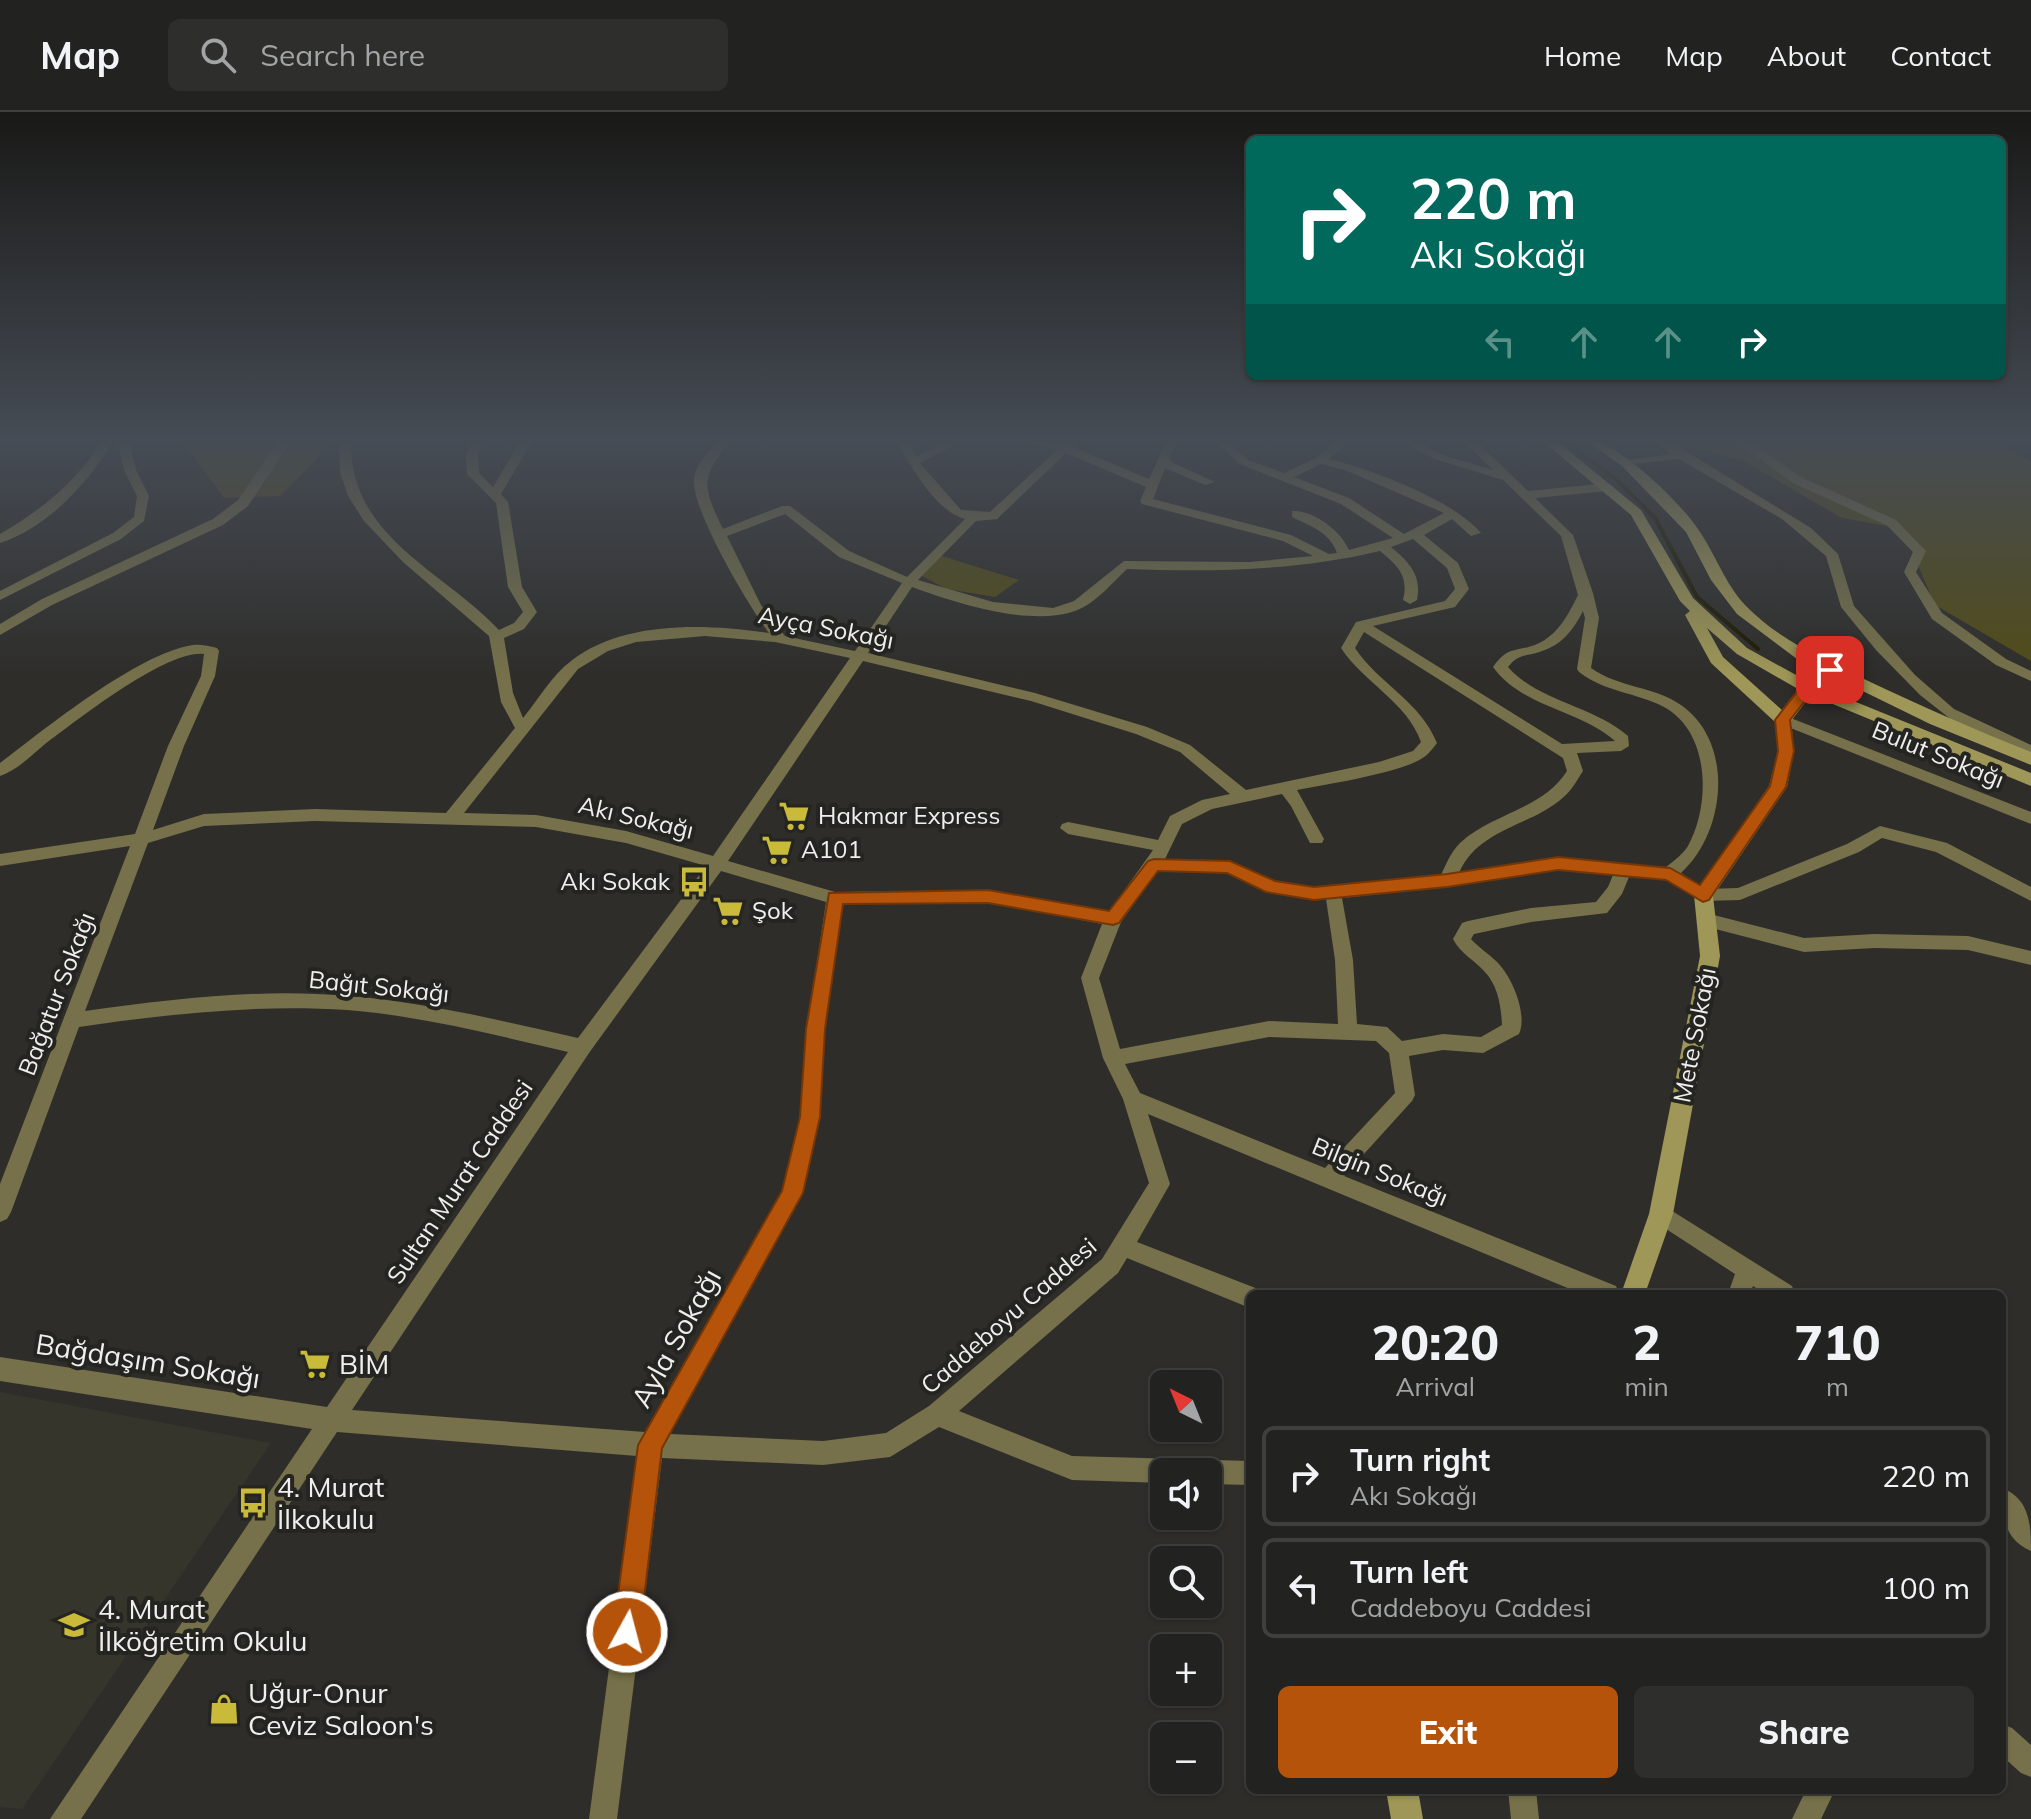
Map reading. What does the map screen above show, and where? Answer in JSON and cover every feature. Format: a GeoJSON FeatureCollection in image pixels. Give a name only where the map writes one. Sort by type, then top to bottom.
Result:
{"type":"FeatureCollection","features":[{"type":"Feature","properties":{"kind":"main road"},"geometry":{"type":"LineString","coordinates":[[1639,518],[1717,660],[1783,720],[1786,751],[1778,787],[1703,895]]}},
{"type":"Feature","properties":{"kind":"main road"},"geometry":{"type":"LineString","coordinates":[[1680,518],[1692,530],[1718,580],[1742,611],[1803,656],[1958,729],[2031,755]]}},
{"type":"Feature","properties":{"kind":"main road"},"geometry":{"type":"LineString","coordinates":[[1687,601],[1718,632],[1808,688],[2031,780]]}},
{"type":"Feature","properties":{"kind":"main road"},"geometry":{"type":"LineString","coordinates":[[1756,696],[1764,680],[1775,670],[1803,656]]}},
{"type":"Feature","properties":{"kind":"main road"},"geometry":{"type":"LineString","coordinates":[[1783,720],[1808,688],[1830,670]]}},
{"type":"Feature","properties":{"kind":"main road","name":"Mete Sokağı"},"geometry":{"type":"LineString","coordinates":[[1634,1290],[1661,1214],[1710,956],[1703,895]]}},
{"type":"Feature","properties":{"kind":"main road"},"geometry":{"type":"LineString","coordinates":[[1403,1794],[1407,1819]]}},
{"type":"Feature","properties":{"kind":"street"},"geometry":{"type":"LineString","coordinates":[[0,539],[37,518]]}},
{"type":"Feature","properties":{"kind":"street"},"geometry":{"type":"LineString","coordinates":[[0,596],[117,536],[140,518]]}},
{"type":"Feature","properties":{"kind":"street"},"geometry":{"type":"LineString","coordinates":[[0,630],[47,602],[224,518]]}},
{"type":"Feature","properties":{"kind":"street"},"geometry":{"type":"LineString","coordinates":[[370,518],[379,534],[497,636],[508,712],[523,728]]}},
{"type":"Feature","properties":{"kind":"street"},"geometry":{"type":"LineString","coordinates":[[497,636],[519,626],[530,612],[515,587],[504,518]]}},
{"type":"Feature","properties":{"kind":"street"},"geometry":{"type":"LineString","coordinates":[[712,518],[718,535],[755,606],[779,637]]}},
{"type":"Feature","properties":{"kind":"street"},"geometry":{"type":"LineString","coordinates":[[718,535],[763,518]]}},
{"type":"Feature","properties":{"kind":"street"},"geometry":{"type":"LineString","coordinates":[[797,518],[844,555],[910,581],[1012,610],[1057,612],[1073,608],[1124,565],[1237,567],[1328,559],[1382,546],[1444,518]]}},
{"type":"Feature","properties":{"kind":"street","name":"Sultan Murat Caddesi"},"geometry":{"type":"LineString","coordinates":[[64,1819],[582,1047],[718,862],[910,581],[972,518]]}},
{"type":"Feature","properties":{"kind":"street"},"geometry":{"type":"LineString","coordinates":[[1209,518],[1287,538],[1328,559]]}},
{"type":"Feature","properties":{"kind":"street"},"geometry":{"type":"LineString","coordinates":[[1303,518],[1333,533],[1341,542],[1344,554]]}},
{"type":"Feature","properties":{"kind":"street"},"geometry":{"type":"LineString","coordinates":[[1361,625],[1450,604],[1462,589],[1453,566],[1375,518]]}},
{"type":"Feature","properties":{"kind":"street"},"geometry":{"type":"LineString","coordinates":[[1458,518],[1475,533]]}},
{"type":"Feature","properties":{"kind":"street"},"geometry":{"type":"LineString","coordinates":[[1549,518],[1567,535],[1592,618],[1584,669],[1620,691],[1663,702],[1680,711],[1695,731],[1712,769],[1707,809],[1695,850],[1670,874]]}},
{"type":"Feature","properties":{"kind":"street"},"geometry":{"type":"LineString","coordinates":[[1787,518],[1802,526],[1838,561],[1844,600],[1859,624],[1927,692],[1948,711],[2031,755]]}},
{"type":"Feature","properties":{"kind":"street"},"geometry":{"type":"LineString","coordinates":[[1880,518],[1902,531],[1920,551],[1910,572],[1937,616],[2001,662],[2031,677]]}},
{"type":"Feature","properties":{"kind":"street"},"geometry":{"type":"LineString","coordinates":[[1382,546],[1410,571],[1415,583],[1410,600]]}},
{"type":"Feature","properties":{"kind":"street"},"geometry":{"type":"LineString","coordinates":[[25,585],[47,602]]}},
{"type":"Feature","properties":{"kind":"street"},"geometry":{"type":"LineString","coordinates":[[1559,749],[1621,746],[1623,740],[1610,726],[1586,713],[1510,681],[1500,667],[1512,653],[1529,652],[1555,642],[1573,621],[1586,593]]}},
{"type":"Feature","properties":{"kind":"street"},"geometry":{"type":"LineString","coordinates":[[1361,625],[1417,656],[1458,688],[1570,755],[1575,771],[1567,788],[1464,849],[1447,881]]}},
{"type":"Feature","properties":{"kind":"street","name":"Caddeboyu Caddesi"},"geometry":{"type":"LineString","coordinates":[[333,1420],[651,1445],[823,1453],[890,1445],[937,1414],[1110,1266],[1160,1184],[1133,1099],[1113,1058],[1090,978],[1113,919],[1157,856],[1176,820],[1208,804],[1381,767],[1418,755],[1429,743],[1418,716],[1357,665],[1348,648],[1361,625]]}},
{"type":"Feature","properties":{"kind":"street","name":"Ayça Sokağı"},"geometry":{"type":"LineString","coordinates":[[452,817],[573,666],[595,649],[635,637],[705,632],[779,637],[974,682],[1097,716],[1179,746],[1243,796]]}},
{"type":"Feature","properties":{"kind":"street","name":"Bağatur Sokağı"},"geometry":{"type":"LineString","coordinates":[[0,771],[146,670],[181,651],[209,648],[214,654],[208,676],[176,746],[144,838],[0,1212]]}},
{"type":"Feature","properties":{"kind":"street","name":"Bulut Sokağı"},"geometry":{"type":"LineString","coordinates":[[1783,720],[2031,818]]}},
{"type":"Feature","properties":{"kind":"street"},"geometry":{"type":"LineString","coordinates":[[1285,787],[1298,803],[1316,839]]}},
{"type":"Feature","properties":{"kind":"street","name":"Akı Sokağı"},"geometry":{"type":"LineString","coordinates":[[0,860],[144,838],[204,820],[315,815],[536,821],[626,837],[835,898],[988,896],[1113,919]]}},
{"type":"Feature","properties":{"kind":"street"},"geometry":{"type":"LineString","coordinates":[[1068,828],[1157,856],[1230,867],[1272,887],[1314,894],[1447,881],[1558,864],[1670,874],[1703,895],[1740,894],[1771,883],[1880,832],[1950,850],[1973,860],[2031,895]]}},
{"type":"Feature","properties":{"kind":"street"},"geometry":{"type":"LineString","coordinates":[[1398,1050],[1443,1042],[1483,1045],[1512,1029],[1511,1005],[1493,969],[1467,950],[1462,939],[1468,928],[1531,915],[1601,908],[1616,890],[1624,868]]}},
{"type":"Feature","properties":{"kind":"street"},"geometry":{"type":"LineString","coordinates":[[1333,892],[1344,960],[1348,1030]]}},
{"type":"Feature","properties":{"kind":"street","name":"Ayla Sokağı"},"geometry":{"type":"LineString","coordinates":[[603,1819],[651,1445],[792,1193],[810,1117],[816,1029],[835,898]]}},
{"type":"Feature","properties":{"kind":"street"},"geometry":{"type":"LineString","coordinates":[[1706,920],[1804,945],[1874,941],[1968,943],[2031,958]]}},
{"type":"Feature","properties":{"kind":"street","name":"Bağıt Sokağı"},"geometry":{"type":"LineString","coordinates":[[73,1020],[186,1005],[317,1001],[441,1016],[582,1047]]}},
{"type":"Feature","properties":{"kind":"street"},"geometry":{"type":"LineString","coordinates":[[1113,1058],[1269,1029],[1380,1033],[1398,1050],[1405,1095],[1328,1179]]}},
{"type":"Feature","properties":{"kind":"street","name":"Bilgin Sokağı"},"geometry":{"type":"LineString","coordinates":[[1133,1099],[1598,1290]]}},
{"type":"Feature","properties":{"kind":"street"},"geometry":{"type":"LineString","coordinates":[[1661,1214],[1778,1290]]}},
{"type":"Feature","properties":{"kind":"street"},"geometry":{"type":"LineString","coordinates":[[1124,1247],[1246,1295]]}},
{"type":"Feature","properties":{"kind":"street"},"geometry":{"type":"LineString","coordinates":[[1740,1290],[1747,1270]]}},
{"type":"Feature","properties":{"kind":"street","name":"Bağdaşım Sokağı"},"geometry":{"type":"LineString","coordinates":[[0,1369],[333,1420]]}},
{"type":"Feature","properties":{"kind":"street"},"geometry":{"type":"LineString","coordinates":[[937,1414],[1072,1468],[1246,1473]]}},
{"type":"Feature","properties":{"kind":"street"},"geometry":{"type":"LineString","coordinates":[[2006,1505],[2031,1538]]}},
{"type":"Feature","properties":{"kind":"street"},"geometry":{"type":"LineString","coordinates":[[2006,1741],[2031,1763]]}},
{"type":"Feature","properties":{"kind":"street"},"geometry":{"type":"LineString","coordinates":[[1522,1794],[1525,1819]]}},
{"type":"Feature","properties":{"kind":"street"},"geometry":{"type":"LineString","coordinates":[[1806,1819],[1819,1794]]}},
{"type":"Feature","properties":{"kind":"shaded area"},"geometry":{"type":"Polygon","coordinates":[[[1842,518],[2031,518],[2031,661],[1935,605],[1912,551],[1887,526],[1842,518]]]}},
{"type":"Feature","properties":{"kind":"shaded area"},"geometry":{"type":"Polygon","coordinates":[[[939,555],[1019,580],[995,597],[947,589],[920,575],[939,555]]]}},
{"type":"Feature","properties":{"kind":"shaded area","name":"4. Murat İlköğretim Okulu"},"geometry":{"type":"Polygon","coordinates":[[[0,1392],[271,1443],[22,1809],[0,1807],[0,1392]]]}},
{"type":"Feature","properties":{"kind":"waterway"},"geometry":{"type":"LineString","coordinates":[[1655,518],[1697,597],[1758,649]]}},
{"type":"Feature","properties":{"kind":"place","name":"Hakmar Express"},"geometry":{"type":"Point","coordinates":[794,816]}},
{"type":"Feature","properties":{"kind":"place","name":"A101"},"geometry":{"type":"Point","coordinates":[777,850]}},
{"type":"Feature","properties":{"kind":"place","name":"Akı Sokak"},"geometry":{"type":"Point","coordinates":[694,882]}},
{"type":"Feature","properties":{"kind":"place","name":"Şok"},"geometry":{"type":"Point","coordinates":[728,911]}},
{"type":"Feature","properties":{"kind":"place","name":"BİM"},"geometry":{"type":"Point","coordinates":[315,1364]}},
{"type":"Feature","properties":{"kind":"place","name":"4. Murat İlkokulu"},"geometry":{"type":"Point","coordinates":[253,1503]}},
{"type":"Feature","properties":{"kind":"place","name":"4. Murat İlköğretim Okulu"},"geometry":{"type":"Point","coordinates":[74,1625]}},
{"type":"Feature","properties":{"kind":"place","name":"Uğur-Onur Ceviz Saloon's"},"geometry":{"type":"Point","coordinates":[224,1709]}},
{"type":"Feature","properties":{"kind":"route"},"geometry":{"type":"LineString","coordinates":[[627,1632],[651,1445],[792,1193],[810,1117],[816,1029],[835,898],[988,896],[1113,919],[1154,865],[1230,867],[1272,887],[1314,894],[1447,881],[1558,864],[1616,867],[1670,874],[1703,895],[1727,856],[1778,787],[1786,751],[1783,720],[1808,688],[1830,670]]}}]}
